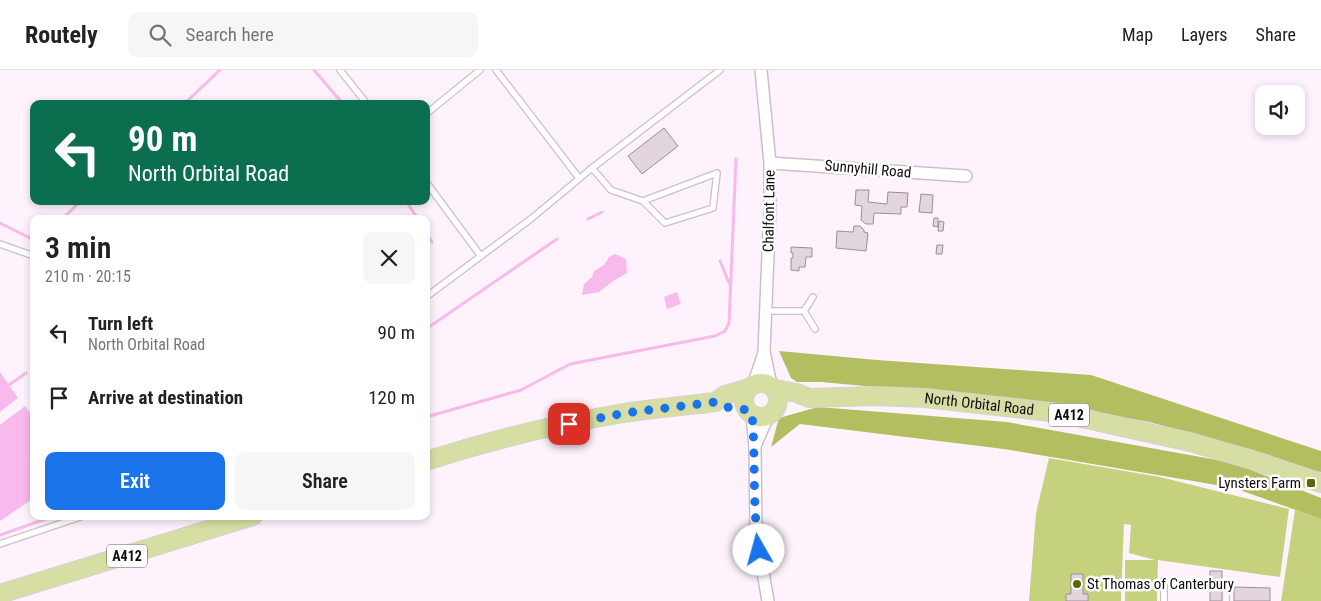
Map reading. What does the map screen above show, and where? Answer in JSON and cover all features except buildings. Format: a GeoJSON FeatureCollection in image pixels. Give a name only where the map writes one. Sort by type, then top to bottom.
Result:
{"type":"FeatureCollection","features":[{"type":"Feature","properties":{"kind":"main road","name":"North Orbital Road"},"geometry":{"type":"LineString","coordinates":[[430,460],[478,444],[550,427],[625,413],[715,402],[725,395],[762,387],[797,393],[809,398],[875,396],[925,398],[1059,414],[1190,442],[1259,462],[1321,483]]}},
{"type":"Feature","properties":{"kind":"main road"},"geometry":{"type":"LineString","coordinates":[[762,387],[779,400],[773,412],[766,417],[757,417],[750,412],[744,399],[762,387]]}},
{"type":"Feature","properties":{"kind":"main road","name":"North Orbital Road"},"geometry":{"type":"LineString","coordinates":[[773,412],[809,398]]}},
{"type":"Feature","properties":{"kind":"main road","name":"North Orbital Road"},"geometry":{"type":"LineString","coordinates":[[715,402],[726,407],[750,412]]}},
{"type":"Feature","properties":{"kind":"main road","name":"A412"},"geometry":{"type":"LineString","coordinates":[[0,594],[240,520]]}},
{"type":"Feature","properties":{"kind":"street","name":"Chalfont Lane"},"geometry":{"type":"LineString","coordinates":[[761,70],[770,163],[767,311],[762,387]]}},
{"type":"Feature","properties":{"kind":"street","name":"Sunnyhill Road"},"geometry":{"type":"LineString","coordinates":[[770,163],[966,176]]}},
{"type":"Feature","properties":{"kind":"street","name":"Chalfont Lane"},"geometry":{"type":"LineString","coordinates":[[762,387],[764,352]]}},
{"type":"Feature","properties":{"kind":"street"},"geometry":{"type":"LineString","coordinates":[[750,412],[755,448],[756,532],[768,601]]}},
{"type":"Feature","properties":{"kind":"street"},"geometry":{"type":"LineString","coordinates":[[755,448],[765,423],[773,412]]}},
{"type":"Feature","properties":{"kind":"lane"},"geometry":{"type":"LineString","coordinates":[[340,70],[364,100]]}},
{"type":"Feature","properties":{"kind":"lane"},"geometry":{"type":"LineString","coordinates":[[430,111],[480,70]]}},
{"type":"Feature","properties":{"kind":"lane"},"geometry":{"type":"LineString","coordinates":[[496,70],[579,178]]}},
{"type":"Feature","properties":{"kind":"lane"},"geometry":{"type":"LineString","coordinates":[[430,294],[532,218],[579,178],[720,70]]}},
{"type":"Feature","properties":{"kind":"lane"},"geometry":{"type":"LineString","coordinates":[[592,168],[612,190],[643,201],[665,223],[713,208],[717,173],[643,201]]}},
{"type":"Feature","properties":{"kind":"lane"},"geometry":{"type":"LineString","coordinates":[[430,187],[480,255]]}},
{"type":"Feature","properties":{"kind":"lane"},"geometry":{"type":"LineString","coordinates":[[0,244],[30,255]]}},
{"type":"Feature","properties":{"kind":"lane"},"geometry":{"type":"LineString","coordinates":[[804,311],[813,297]]}},
{"type":"Feature","properties":{"kind":"lane"},"geometry":{"type":"LineString","coordinates":[[767,311],[804,311]]}},
{"type":"Feature","properties":{"kind":"lane"},"geometry":{"type":"LineString","coordinates":[[804,311],[815,330]]}},
{"type":"Feature","properties":{"kind":"lane"},"geometry":{"type":"LineString","coordinates":[[0,544],[71,520]]}},
{"type":"Feature","properties":{"kind":"lane"},"geometry":{"type":"LineString","coordinates":[[1164,580],[1164,601]]}},
{"type":"Feature","properties":{"kind":"lane"},"geometry":{"type":"LineString","coordinates":[[1226,586],[1226,601]]}},
{"type":"Feature","properties":{"kind":"green space"},"geometry":{"type":"Polygon","coordinates":[[[779,351],[1091,375],[1321,451],[1321,472],[1305,470],[1250,449],[1149,422],[1065,407],[898,389],[821,382],[797,382],[791,378],[779,351]]]}},
{"type":"Feature","properties":{"kind":"green space"},"geometry":{"type":"Polygon","coordinates":[[[818,407],[1007,422],[1234,463],[1321,498],[1321,519],[1234,488],[1004,449],[800,424],[771,447],[779,418],[818,407]]]}},
{"type":"Feature","properties":{"kind":"green space"},"geometry":{"type":"Polygon","coordinates":[[[1049,458],[1160,477],[1289,509],[1280,577],[1158,560],[1157,601],[1125,601],[1125,560],[1155,560],[1129,553],[1131,525],[1124,524],[1121,601],[1029,601],[1036,513],[1049,458]]]}},
{"type":"Feature","properties":{"kind":"green space"},"geometry":{"type":"Polygon","coordinates":[[[1295,510],[1321,519],[1321,601],[1281,601],[1295,510]]]}},
{"type":"Feature","properties":{"kind":"shaded area"},"geometry":{"type":"Polygon","coordinates":[[[615,254],[626,259],[627,273],[599,292],[582,295],[584,284],[592,277],[594,271],[604,265],[609,257],[615,254]]]}},
{"type":"Feature","properties":{"kind":"shaded area"},"geometry":{"type":"Polygon","coordinates":[[[677,292],[681,304],[667,309],[664,297],[677,292]]]}},
{"type":"Feature","properties":{"kind":"shaded area"},"geometry":{"type":"Polygon","coordinates":[[[0,372],[18,398],[0,412],[0,372]]]}},
{"type":"Feature","properties":{"kind":"shaded area"},"geometry":{"type":"Polygon","coordinates":[[[25,406],[30,413],[30,501],[0,521],[0,425],[25,406]]]}},
{"type":"Feature","properties":{"kind":"waterway"},"geometry":{"type":"LineString","coordinates":[[188,100],[220,70]]}},
{"type":"Feature","properties":{"kind":"waterway"},"geometry":{"type":"LineString","coordinates":[[314,70],[340,100]]}},
{"type":"Feature","properties":{"kind":"waterway"},"geometry":{"type":"LineString","coordinates":[[430,416],[521,390],[570,364],[715,336],[725,331],[729,323],[736,159]]}},
{"type":"Feature","properties":{"kind":"waterway"},"geometry":{"type":"LineString","coordinates":[[66,215],[77,205]]}},
{"type":"Feature","properties":{"kind":"waterway"},"geometry":{"type":"LineString","coordinates":[[409,205],[415,215]]}},
{"type":"Feature","properties":{"kind":"waterway"},"geometry":{"type":"LineString","coordinates":[[588,219],[602,212]]}},
{"type":"Feature","properties":{"kind":"waterway"},"geometry":{"type":"LineString","coordinates":[[0,223],[30,238]]}},
{"type":"Feature","properties":{"kind":"waterway"},"geometry":{"type":"LineString","coordinates":[[430,326],[557,239]]}},
{"type":"Feature","properties":{"kind":"waterway"},"geometry":{"type":"LineString","coordinates":[[720,261],[729,283]]}},
{"type":"Feature","properties":{"kind":"waterway"},"geometry":{"type":"LineString","coordinates":[[9,385],[26,373]]}},
{"type":"Feature","properties":{"kind":"waterway"},"geometry":{"type":"LineString","coordinates":[[0,535],[43,520]]}},
{"type":"Feature","properties":{"kind":"place","name":"Lynsters Farm"},"geometry":{"type":"Point","coordinates":[1311,483]}},
{"type":"Feature","properties":{"kind":"place","name":"St Thomas of Canterbury"},"geometry":{"type":"Point","coordinates":[1077,584]}},
{"type":"Feature","properties":{"kind":"route"},"geometry":{"type":"LineString","coordinates":[[569,424],[625,413],[715,402],[726,407],[748,410],[752,414],[755,448],[754,486],[756,532],[759,550]]}}]}
